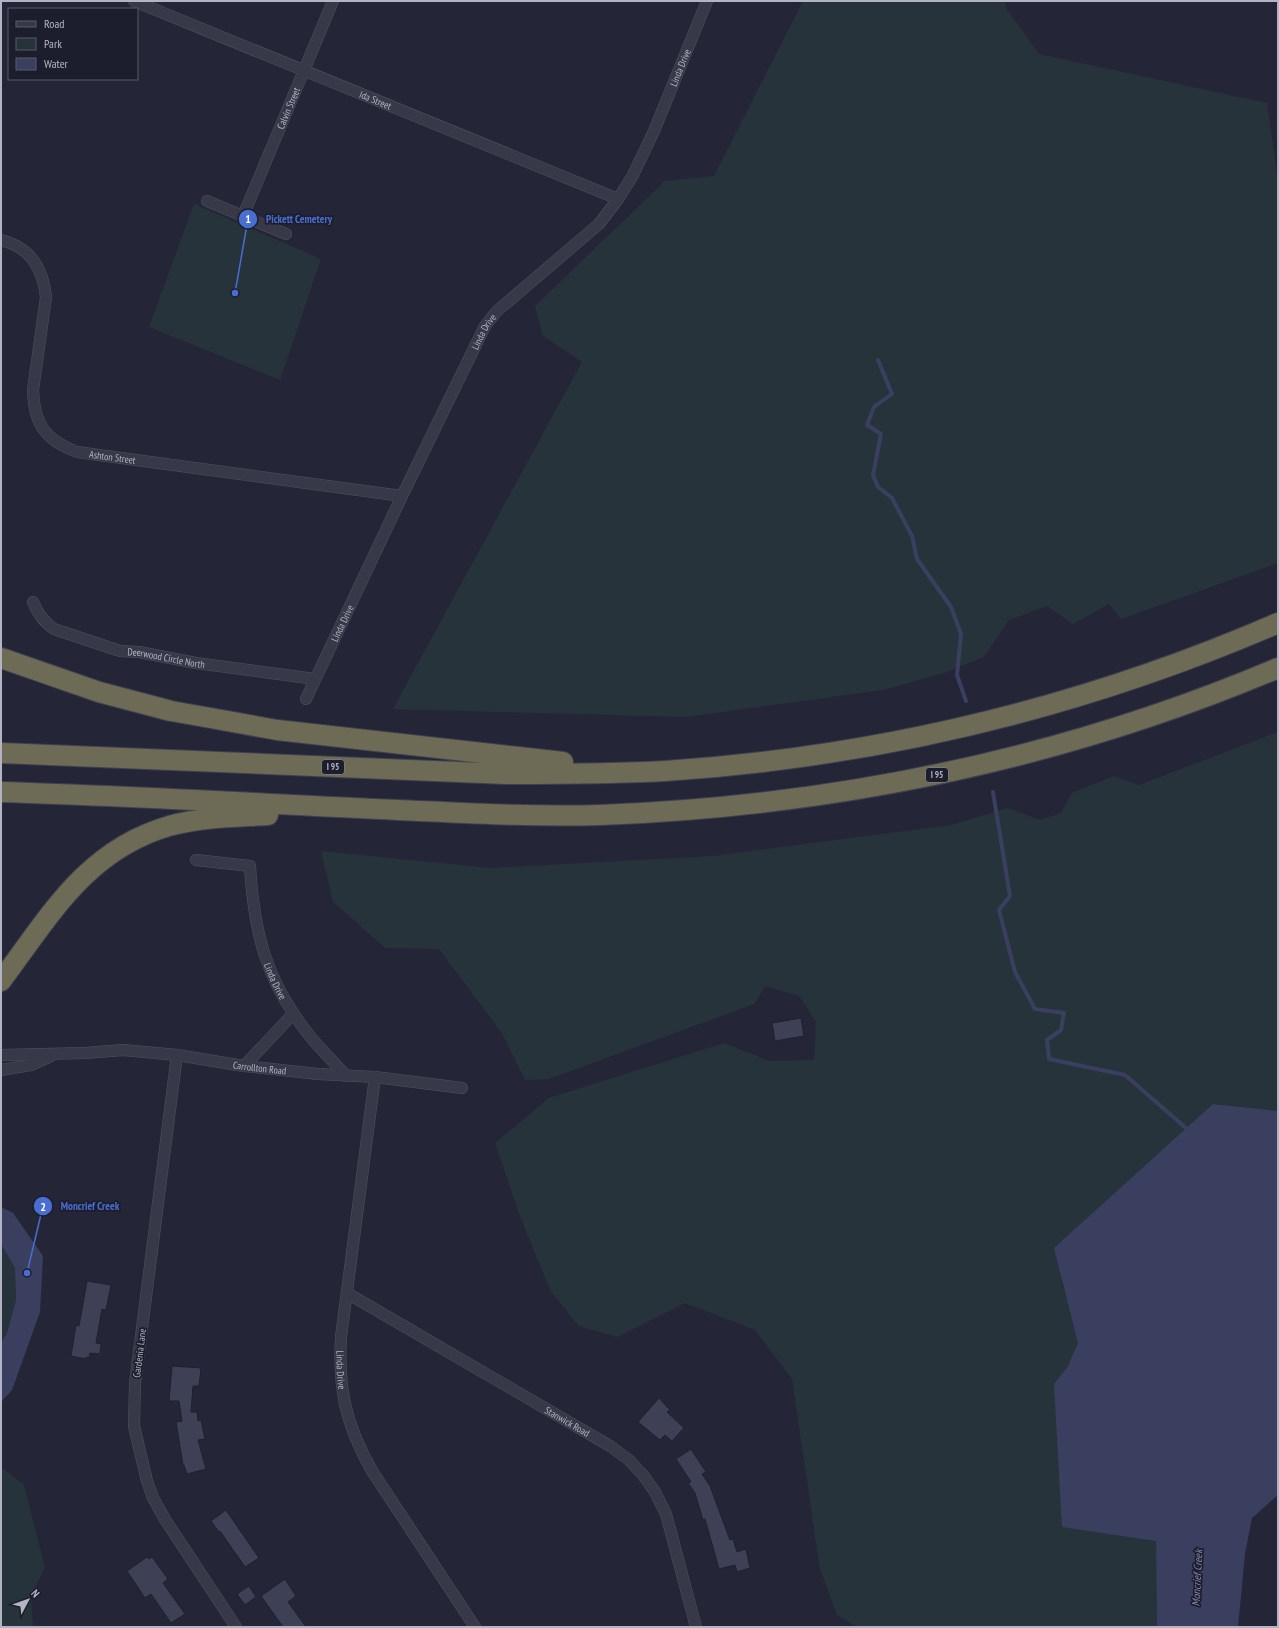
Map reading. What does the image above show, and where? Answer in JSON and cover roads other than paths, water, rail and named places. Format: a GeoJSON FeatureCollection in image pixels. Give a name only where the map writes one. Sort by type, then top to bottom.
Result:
{"type":"FeatureCollection","features":[{"type":"Feature","properties":{"kind":"highway","name":"I 95"},"geometry":{"type":"LineString","coordinates":[[1,753],[506,774],[665,771],[767,761],[866,747],[968,726],[1022,713],[1122,682],[1214,649],[1278,623]]}},
{"type":"Feature","properties":{"kind":"highway"},"geometry":{"type":"LineString","coordinates":[[1,658],[57,678],[136,702],[171,711],[262,727],[527,759],[665,771]]}},
{"type":"Feature","properties":{"kind":"highway","name":"I 95"},"geometry":{"type":"LineString","coordinates":[[1,792],[504,814],[598,815],[700,809],[854,790],[947,773],[1103,732],[1193,701],[1278,668]]}},
{"type":"Feature","properties":{"kind":"highway"},"geometry":{"type":"LineString","coordinates":[[1,981],[77,881],[112,852],[144,835],[169,826],[210,818],[375,809]]}},
{"type":"Feature","properties":{"kind":"street","name":"Ida Street"},"geometry":{"type":"LineString","coordinates":[[134,1],[618,199]]}},
{"type":"Feature","properties":{"kind":"street","name":"Calvin Street"},"geometry":{"type":"LineString","coordinates":[[243,216],[333,1]]}},
{"type":"Feature","properties":{"kind":"street","name":"Linda Drive"},"geometry":{"type":"LineString","coordinates":[[306,699],[402,496],[485,326],[497,311],[600,224],[618,199],[632,177],[654,131],[707,1]]}},
{"type":"Feature","properties":{"kind":"street"},"geometry":{"type":"LineString","coordinates":[[207,201],[286,234]]}},
{"type":"Feature","properties":{"kind":"street","name":"Ashton Street"},"geometry":{"type":"LineString","coordinates":[[1,240],[20,247],[31,257],[45,282],[46,297],[33,390],[33,405],[42,429],[52,440],[64,448],[77,452],[402,496]]}},
{"type":"Feature","properties":{"kind":"street","name":"Deerwood Circle North"},"geometry":{"type":"LineString","coordinates":[[33,602],[42,618],[54,629],[120,651],[139,652],[196,663],[315,679]]}},
{"type":"Feature","properties":{"kind":"street","name":"Linda Drive"},"geometry":{"type":"LineString","coordinates":[[196,860],[250,866],[255,915],[260,943],[274,979],[293,1014],[309,1036],[346,1076]]}},
{"type":"Feature","properties":{"kind":"street"},"geometry":{"type":"LineString","coordinates":[[244,1066],[293,1014]]}},
{"type":"Feature","properties":{"kind":"street","name":"Carrollton Road"},"geometry":{"type":"LineString","coordinates":[[1,1055],[57,1054],[124,1050],[177,1055],[244,1066],[346,1076],[374,1077],[462,1088]]}},
{"type":"Feature","properties":{"kind":"street","name":"Carrollton Road"},"geometry":{"type":"LineString","coordinates":[[1,1070],[31,1064],[57,1054]]}},
{"type":"Feature","properties":{"kind":"street","name":"Gardenia Lane"},"geometry":{"type":"LineString","coordinates":[[177,1055],[135,1383],[134,1426],[147,1481],[153,1498],[166,1521],[236,1627]]}},
{"type":"Feature","properties":{"kind":"street","name":"Linda Drive"},"geometry":{"type":"LineString","coordinates":[[374,1077],[348,1293],[341,1337],[340,1370],[343,1401],[350,1426],[360,1450],[372,1471],[475,1627]]}},
{"type":"Feature","properties":{"kind":"street","name":"Stanwick Road"},"geometry":{"type":"LineString","coordinates":[[348,1293],[610,1446],[629,1460],[655,1492],[666,1514],[696,1627]]}},
{"type":"Feature","properties":{"kind":"water"},"geometry":{"type":"Polygon","coordinates":[[[1213,1104],[1278,1111],[1278,1495],[1252,1518],[1245,1554],[1238,1627],[1157,1627],[1156,1541],[1062,1527],[1054,1384],[1068,1366],[1078,1343],[1054,1248],[1213,1104]]]}},
{"type":"Feature","properties":{"kind":"water"},"geometry":{"type":"Polygon","coordinates":[[[1,1207],[13,1213],[43,1256],[40,1312],[12,1390],[1,1402],[1,1343],[7,1333],[16,1300],[15,1268],[1,1244],[1,1207]]]}},
{"type":"Feature","properties":{"kind":"waterway"},"geometry":{"type":"LineString","coordinates":[[878,360],[892,394],[874,407],[867,425],[881,434],[873,475],[878,487],[892,498],[912,536],[917,559],[951,607],[961,634],[957,675],[966,701]]}},
{"type":"Feature","properties":{"kind":"waterway"},"geometry":{"type":"LineString","coordinates":[[993,792],[1010,896],[999,910],[1015,972],[1035,1009],[1064,1013],[1061,1030],[1047,1040],[1049,1059],[1125,1075],[1186,1128]]}},
{"type":"Feature","properties":{"kind":"place","name":"Pickett Cemetery"},"geometry":{"type":"Point","coordinates":[235,293]}},
{"type":"Feature","properties":{"kind":"place","name":"Moncrief Creek"},"geometry":{"type":"Point","coordinates":[27,1273]}}]}
